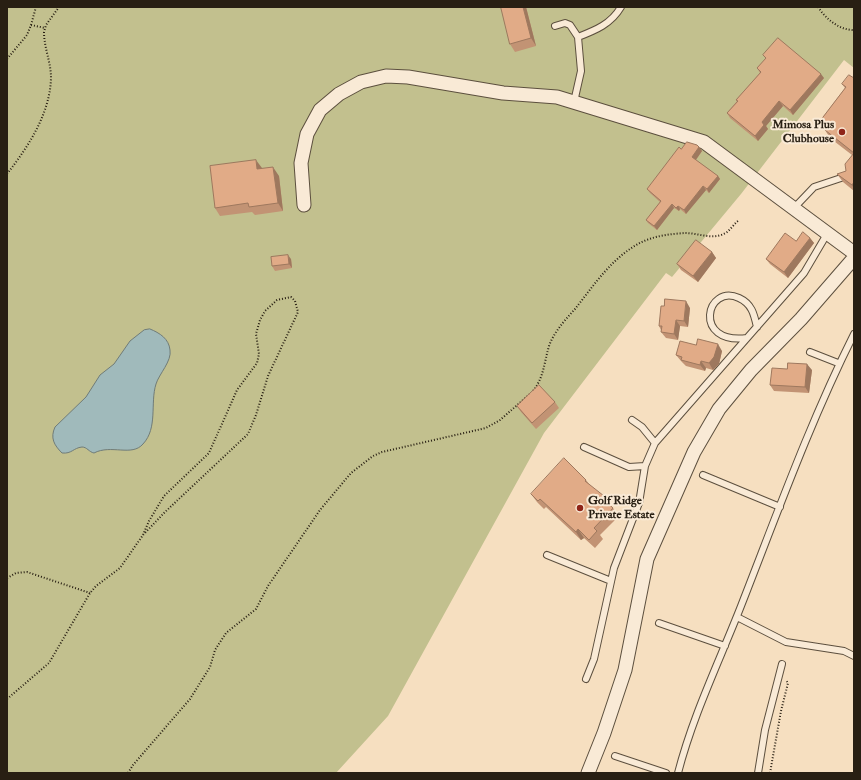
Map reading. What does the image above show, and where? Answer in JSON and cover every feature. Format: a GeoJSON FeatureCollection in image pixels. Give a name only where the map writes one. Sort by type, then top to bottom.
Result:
{"type":"FeatureCollection","features":[{"type":"Feature","properties":{"kind":"street"},"geometry":{"type":"LineString","coordinates":[[304,205],[301,163],[307,134],[320,110],[339,94],[360,82],[386,76],[408,77],[503,93],[557,98],[704,142],[854,253]]}},
{"type":"Feature","properties":{"kind":"street"},"geometry":{"type":"LineString","coordinates":[[588,773],[604,733],[625,670],[647,559],[694,452],[719,410],[751,370],[801,319],[854,258]]}},
{"type":"Feature","properties":{"kind":"lane"},"geometry":{"type":"LineString","coordinates":[[578,37],[600,28],[616,15],[621,7]]}},
{"type":"Feature","properties":{"kind":"lane"},"geometry":{"type":"LineString","coordinates":[[555,26],[565,23],[570,25],[578,37],[582,71],[574,102]]}},
{"type":"Feature","properties":{"kind":"lane"},"geometry":{"type":"LineString","coordinates":[[794,208],[814,187],[848,176]]}},
{"type":"Feature","properties":{"kind":"lane"},"geometry":{"type":"LineString","coordinates":[[586,679],[594,659],[614,568],[639,503],[645,466],[655,443],[804,273],[828,233]]}},
{"type":"Feature","properties":{"kind":"lane"},"geometry":{"type":"LineString","coordinates":[[747,338],[728,338],[716,332],[709,322],[709,315],[713,304],[717,300],[729,295],[741,299],[752,309],[757,327]]}},
{"type":"Feature","properties":{"kind":"lane"},"geometry":{"type":"LineString","coordinates":[[678,773],[698,708],[737,617],[838,363],[853,337]]}},
{"type":"Feature","properties":{"kind":"lane"},"geometry":{"type":"LineString","coordinates":[[810,352],[838,363]]}},
{"type":"Feature","properties":{"kind":"lane"},"geometry":{"type":"LineString","coordinates":[[632,420],[642,427],[655,443]]}},
{"type":"Feature","properties":{"kind":"lane"},"geometry":{"type":"LineString","coordinates":[[584,447],[629,467],[645,466]]}},
{"type":"Feature","properties":{"kind":"lane"},"geometry":{"type":"LineString","coordinates":[[703,475],[780,507]]}},
{"type":"Feature","properties":{"kind":"lane"},"geometry":{"type":"LineString","coordinates":[[547,555],[611,581]]}},
{"type":"Feature","properties":{"kind":"lane"},"geometry":{"type":"LineString","coordinates":[[737,617],[786,642],[844,652],[854,656]]}},
{"type":"Feature","properties":{"kind":"lane"},"geometry":{"type":"LineString","coordinates":[[660,623],[725,646]]}},
{"type":"Feature","properties":{"kind":"lane"},"geometry":{"type":"LineString","coordinates":[[758,773],[765,730],[781,666]]}},
{"type":"Feature","properties":{"kind":"lane"},"geometry":{"type":"LineString","coordinates":[[615,756],[666,773]]}},
{"type":"Feature","properties":{"kind":"path"},"geometry":{"type":"LineString","coordinates":[[7,59],[18,47],[31,25],[36,7]]}},
{"type":"Feature","properties":{"kind":"path"},"geometry":{"type":"LineString","coordinates":[[7,174],[33,139],[46,105],[51,77],[44,38],[46,28],[60,7]]}},
{"type":"Feature","properties":{"kind":"path"},"geometry":{"type":"LineString","coordinates":[[818,7],[828,19],[840,26],[854,30]]}},
{"type":"Feature","properties":{"kind":"path"},"geometry":{"type":"LineString","coordinates":[[31,25],[46,28]]}},
{"type":"Feature","properties":{"kind":"path"},"geometry":{"type":"LineString","coordinates":[[128,773],[133,765],[190,699],[210,667],[226,633],[256,608],[268,586],[301,537],[351,473],[373,456],[407,445],[486,428],[500,420],[534,390],[542,376],[549,346],[562,324],[593,284],[622,255],[638,244],[666,235],[687,233],[717,236],[726,232],[738,221]]}},
{"type":"Feature","properties":{"kind":"path"},"geometry":{"type":"LineString","coordinates":[[7,699],[50,662],[90,593],[96,586],[120,568],[144,535],[211,467],[248,434],[268,376],[298,312],[295,301],[291,298],[282,297],[277,300],[265,312],[260,320],[256,334],[259,354],[257,363],[237,390],[209,453],[164,496],[149,521],[144,535]]}},
{"type":"Feature","properties":{"kind":"path"},"geometry":{"type":"LineString","coordinates":[[7,578],[21,572],[32,573],[90,593]]}},
{"type":"Feature","properties":{"kind":"path"},"geometry":{"type":"LineString","coordinates":[[770,773],[781,711],[788,683],[781,666]]}},
{"type":"Feature","properties":{"kind":"shaded area"},"geometry":{"type":"Polygon","coordinates":[[[7,7],[854,7],[854,68],[844,60],[741,194],[672,277],[666,273],[544,433],[388,716],[336,773],[7,773],[7,7]]]}},
{"type":"Feature","properties":{"kind":"water"},"geometry":{"type":"Polygon","coordinates":[[[150,329],[157,332],[166,340],[169,346],[170,354],[154,391],[151,431],[148,438],[138,448],[133,450],[107,450],[94,453],[82,447],[76,448],[68,453],[62,453],[57,447],[53,438],[55,427],[86,397],[100,375],[114,364],[130,341],[144,330],[150,329]]]}},
{"type":"Feature","properties":{"kind":"building"},"geometry":{"type":"Polygon","coordinates":[[[501,7],[523,7],[531,38],[510,44],[501,7]]]}},
{"type":"Feature","properties":{"kind":"building"},"geometry":{"type":"Polygon","coordinates":[[[778,38],[821,74],[790,110],[779,101],[762,122],[764,125],[755,136],[727,113],[738,101],[736,100],[761,72],[757,68],[766,58],[763,55],[778,38]]]}},
{"type":"Feature","properties":{"kind":"building"},"geometry":{"type":"Polygon","coordinates":[[[849,75],[854,78],[854,153],[825,130],[827,127],[820,121],[846,87],[842,84],[849,75]]]}},
{"type":"Feature","properties":{"kind":"building"},"geometry":{"type":"Polygon","coordinates":[[[687,142],[699,147],[692,157],[718,176],[707,189],[703,186],[684,210],[678,206],[676,208],[672,204],[654,226],[646,220],[661,201],[647,189],[679,147],[681,149],[687,142]]]}},
{"type":"Feature","properties":{"kind":"building"},"geometry":{"type":"Polygon","coordinates":[[[854,153],[854,182],[852,185],[837,174],[846,171],[845,164],[854,153]]]}},
{"type":"Feature","properties":{"kind":"building"},"geometry":{"type":"Polygon","coordinates":[[[256,160],[257,169],[273,167],[278,203],[249,207],[248,203],[215,208],[210,166],[256,160]]]}},
{"type":"Feature","properties":{"kind":"building"},"geometry":{"type":"Polygon","coordinates":[[[803,232],[810,238],[784,272],[766,259],[785,233],[796,241],[803,232]]]}},
{"type":"Feature","properties":{"kind":"building"},"geometry":{"type":"Polygon","coordinates":[[[696,240],[712,252],[693,276],[677,264],[696,240]]]}},
{"type":"Feature","properties":{"kind":"building"},"geometry":{"type":"Polygon","coordinates":[[[288,255],[289,264],[272,266],[271,257],[288,255]]]}},
{"type":"Feature","properties":{"kind":"building"},"geometry":{"type":"Polygon","coordinates":[[[665,299],[686,301],[684,321],[676,320],[674,334],[661,332],[662,326],[659,326],[661,306],[664,306],[665,299]]]}},
{"type":"Feature","properties":{"kind":"building"},"geometry":{"type":"Polygon","coordinates":[[[698,339],[718,344],[714,357],[709,363],[701,361],[700,365],[681,360],[682,357],[676,355],[680,341],[696,345],[698,339]]]}},
{"type":"Feature","properties":{"kind":"building"},"geometry":{"type":"Polygon","coordinates":[[[788,363],[807,364],[805,387],[770,385],[772,368],[787,369],[788,363]]]}},
{"type":"Feature","properties":{"kind":"building"},"geometry":{"type":"Polygon","coordinates":[[[539,385],[555,402],[532,423],[517,406],[539,385]]]}},
{"type":"Feature","properties":{"kind":"building","name":"Golf Ridge Private Estate"},"geometry":{"type":"Polygon","coordinates":[[[564,458],[586,480],[585,481],[604,496],[602,498],[613,508],[594,528],[597,531],[589,540],[578,529],[576,532],[540,499],[538,501],[531,494],[564,458]]]}},
{"type":"Feature","properties":{"kind":"place","name":"Mimosa Plus Clubhouse"},"geometry":{"type":"Point","coordinates":[842,132]}},
{"type":"Feature","properties":{"kind":"place","name":"Golf Ridge Private Estate"},"geometry":{"type":"Point","coordinates":[580,508]}}]}
